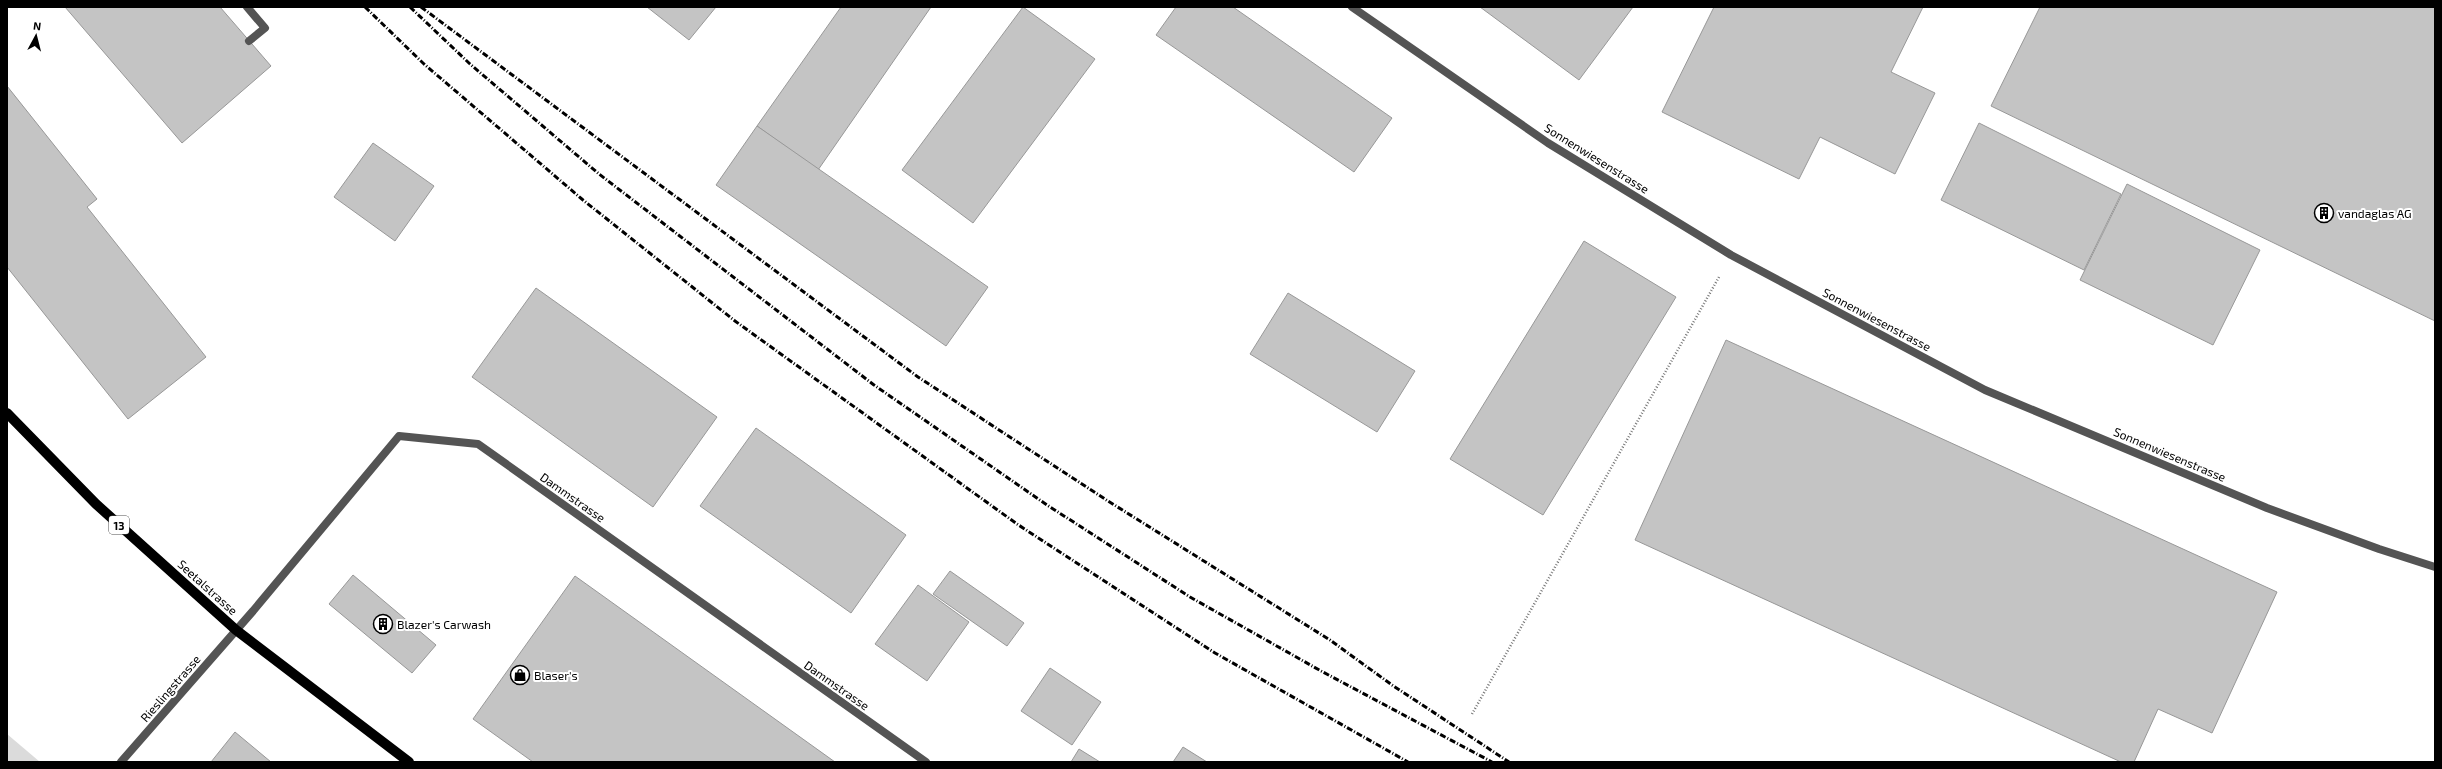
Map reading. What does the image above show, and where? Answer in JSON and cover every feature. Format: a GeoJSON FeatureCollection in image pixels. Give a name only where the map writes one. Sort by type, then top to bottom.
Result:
{"type":"FeatureCollection","features":[{"type":"Feature","properties":{"kind":"main road","name":"Seetalstrasse"},"geometry":{"type":"LineString","coordinates":[[7,413],[96,504],[236,630],[409,762]]}},
{"type":"Feature","properties":{"kind":"street"},"geometry":{"type":"LineString","coordinates":[[247,7],[265,28],[249,40]]}},
{"type":"Feature","properties":{"kind":"street","name":"Sonnenwiesenstrasse"},"geometry":{"type":"LineString","coordinates":[[1352,7],[1548,143],[1731,255],[1985,390],[2267,508],[2379,549],[2435,567]]}},
{"type":"Feature","properties":{"kind":"street","name":"Dammstrasse"},"geometry":{"type":"LineString","coordinates":[[236,630],[399,436],[478,444],[926,762]]}},
{"type":"Feature","properties":{"kind":"street","name":"Rieslingstrasse"},"geometry":{"type":"LineString","coordinates":[[121,762],[236,630]]}},
{"type":"Feature","properties":{"kind":"path"},"geometry":{"type":"LineString","coordinates":[[1472,714],[1731,255]]}},
{"type":"Feature","properties":{"kind":"shaded area"},"geometry":{"type":"Polygon","coordinates":[[[7,734],[40,762],[7,762],[7,734]]]}},
{"type":"Feature","properties":{"kind":"building"},"geometry":{"type":"Polygon","coordinates":[[[65,7],[220,7],[271,66],[182,143],[65,7]]]}},
{"type":"Feature","properties":{"kind":"building"},"geometry":{"type":"Polygon","coordinates":[[[647,7],[716,7],[689,40],[647,7]]]}},
{"type":"Feature","properties":{"kind":"building"},"geometry":{"type":"Polygon","coordinates":[[[841,7],[931,7],[818,170],[757,126],[841,7]]]}},
{"type":"Feature","properties":{"kind":"building"},"geometry":{"type":"Polygon","coordinates":[[[1023,7],[1095,59],[973,223],[902,170],[1023,7]]]}},
{"type":"Feature","properties":{"kind":"building"},"geometry":{"type":"Polygon","coordinates":[[[1176,7],[1233,7],[1392,118],[1354,172],[1156,35],[1176,7]]]}},
{"type":"Feature","properties":{"kind":"building"},"geometry":{"type":"Polygon","coordinates":[[[1480,7],[1633,7],[1579,80],[1480,7]]]}},
{"type":"Feature","properties":{"kind":"building"},"geometry":{"type":"Polygon","coordinates":[[[1714,7],[1923,7],[1891,72],[1935,93],[1895,174],[1820,137],[1799,179],[1662,112],[1714,7]]]}},
{"type":"Feature","properties":{"kind":"building","name":"vandaglas AG"},"geometry":{"type":"Polygon","coordinates":[[[2040,7],[2435,7],[2435,321],[1991,106],[2040,7]]]}},
{"type":"Feature","properties":{"kind":"building"},"geometry":{"type":"Polygon","coordinates":[[[7,86],[97,199],[87,207],[206,357],[128,419],[7,267],[7,86]]]}},
{"type":"Feature","properties":{"kind":"building"},"geometry":{"type":"Polygon","coordinates":[[[1979,123],[2121,194],[2084,270],[1941,200],[1979,123]]]}},
{"type":"Feature","properties":{"kind":"building"},"geometry":{"type":"Polygon","coordinates":[[[757,126],[988,287],[946,346],[716,185],[757,126]]]}},
{"type":"Feature","properties":{"kind":"building"},"geometry":{"type":"Polygon","coordinates":[[[373,143],[434,186],[395,241],[334,197],[373,143]]]}},
{"type":"Feature","properties":{"kind":"building"},"geometry":{"type":"Polygon","coordinates":[[[2127,184],[2260,250],[2213,345],[2080,280],[2127,184]]]}},
{"type":"Feature","properties":{"kind":"building"},"geometry":{"type":"Polygon","coordinates":[[[1584,241],[1676,297],[1543,515],[1450,459],[1584,241]]]}},
{"type":"Feature","properties":{"kind":"building"},"geometry":{"type":"Polygon","coordinates":[[[536,288],[717,417],[653,507],[472,377],[536,288]]]}},
{"type":"Feature","properties":{"kind":"building"},"geometry":{"type":"Polygon","coordinates":[[[1288,293],[1415,371],[1377,432],[1250,354],[1288,293]]]}},
{"type":"Feature","properties":{"kind":"building"},"geometry":{"type":"Polygon","coordinates":[[[1726,340],[2277,592],[2212,733],[2158,709],[2134,762],[2121,762],[1635,540],[1726,340]]]}},
{"type":"Feature","properties":{"kind":"building"},"geometry":{"type":"Polygon","coordinates":[[[756,428],[906,535],[851,613],[700,506],[756,428]]]}},
{"type":"Feature","properties":{"kind":"building"},"geometry":{"type":"Polygon","coordinates":[[[950,571],[1024,623],[1007,646],[933,594],[950,571]]]}},
{"type":"Feature","properties":{"kind":"building","name":"Blazer's Carwash"},"geometry":{"type":"Polygon","coordinates":[[[353,575],[436,645],[412,673],[329,604],[353,575]]]}},
{"type":"Feature","properties":{"kind":"building"},"geometry":{"type":"Polygon","coordinates":[[[575,576],[835,762],[533,762],[473,719],[575,576]]]}},
{"type":"Feature","properties":{"kind":"building"},"geometry":{"type":"Polygon","coordinates":[[[918,585],[969,622],[927,681],[875,644],[918,585]]]}},
{"type":"Feature","properties":{"kind":"building"},"geometry":{"type":"Polygon","coordinates":[[[1050,668],[1101,702],[1072,745],[1021,711],[1050,668]]]}},
{"type":"Feature","properties":{"kind":"building"},"geometry":{"type":"Polygon","coordinates":[[[235,732],[271,762],[211,762],[235,732]]]}},
{"type":"Feature","properties":{"kind":"building"},"geometry":{"type":"Polygon","coordinates":[[[1183,747],[1207,762],[1173,762],[1183,747]]]}},
{"type":"Feature","properties":{"kind":"building"},"geometry":{"type":"Polygon","coordinates":[[[1079,749],[1100,762],[1071,762],[1079,749]]]}},
{"type":"Feature","properties":{"kind":"railway"},"geometry":{"type":"LineString","coordinates":[[365,7],[424,64],[583,200],[735,321],[1017,524],[1215,653],[1408,762]]}},
{"type":"Feature","properties":{"kind":"railway"},"geometry":{"type":"LineString","coordinates":[[410,7],[470,64],[599,174],[874,385],[1047,505],[1190,597],[1321,671],[1492,762]]}},
{"type":"Feature","properties":{"kind":"railway"},"geometry":{"type":"LineString","coordinates":[[421,7],[918,377],[1108,501],[1330,640],[1392,685],[1509,762]]}},
{"type":"Feature","properties":{"kind":"place","name":"vandaglas AG"},"geometry":{"type":"Point","coordinates":[2324,213]}},
{"type":"Feature","properties":{"kind":"place","name":"Blazer's Carwash"},"geometry":{"type":"Point","coordinates":[383,624]}},
{"type":"Feature","properties":{"kind":"place","name":"Blaser's"},"geometry":{"type":"Point","coordinates":[520,675]}}]}
